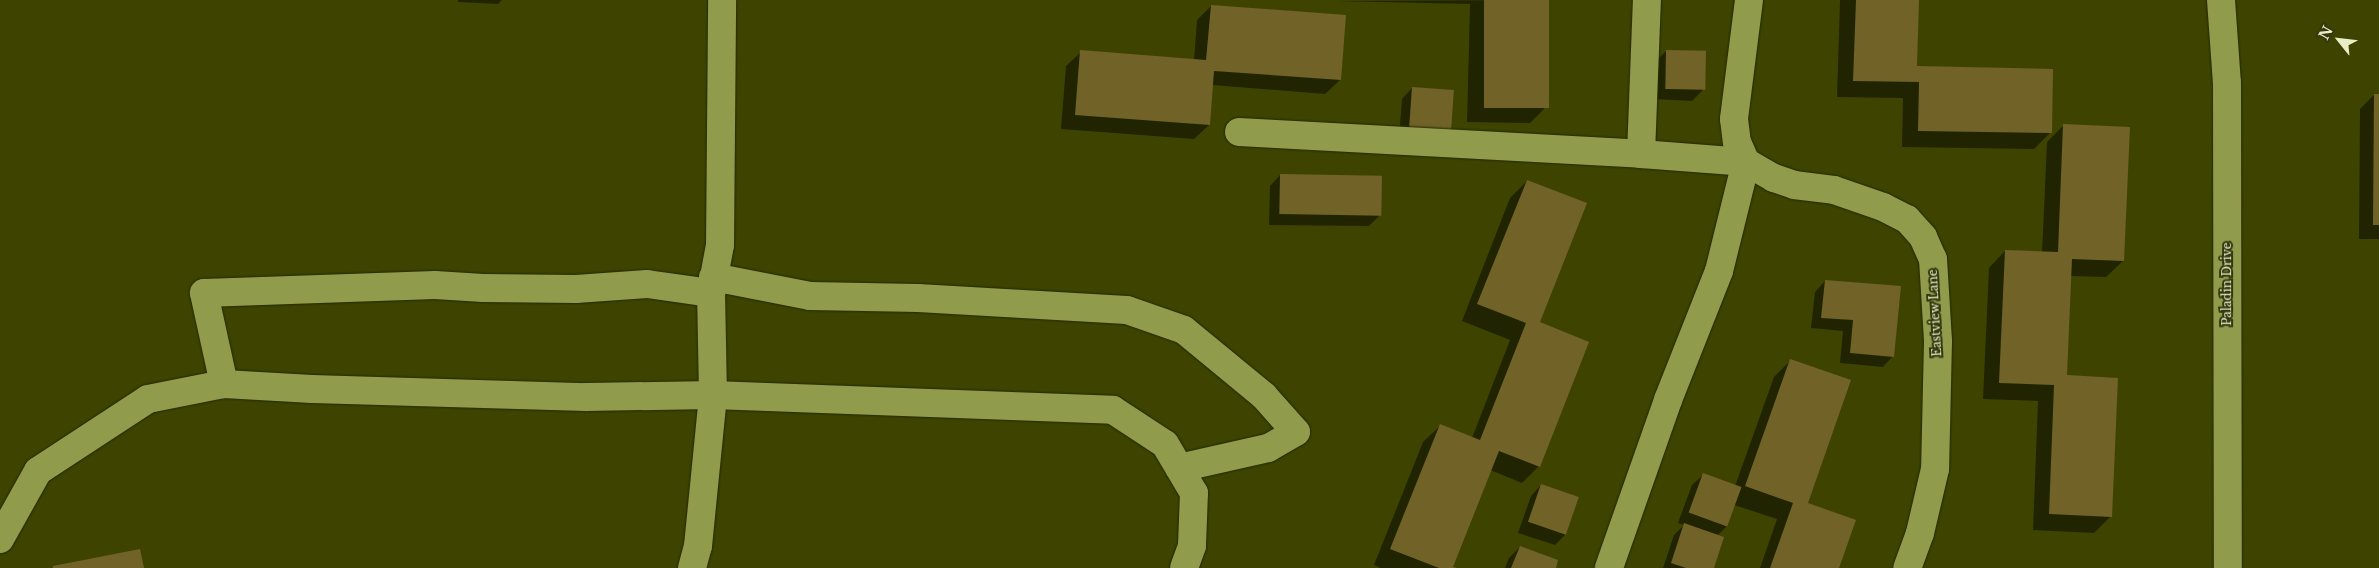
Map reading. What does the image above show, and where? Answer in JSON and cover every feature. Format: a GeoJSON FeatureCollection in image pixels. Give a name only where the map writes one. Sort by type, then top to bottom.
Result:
{"type":"FeatureCollection","features":[{"type":"Feature","properties":{"kind":"street"},"geometry":{"type":"LineString","coordinates":[[692,568],[698,546],[714,395],[712,285],[720,245],[722,0]]}},
{"type":"Feature","properties":{"kind":"street"},"geometry":{"type":"LineString","coordinates":[[1641,154],[1646,0]]}},
{"type":"Feature","properties":{"kind":"street"},"geometry":{"type":"LineString","coordinates":[[1609,568],[1668,400],[1719,271],[1746,162],[1737,142],[1734,119],[1749,0]]}},
{"type":"Feature","properties":{"kind":"street","name":"Paladin Drive"},"geometry":{"type":"LineString","coordinates":[[2221,0],[2227,83],[2228,568]]}},
{"type":"Feature","properties":{"kind":"street"},"geometry":{"type":"LineString","coordinates":[[1239,132],[1641,154],[1746,162]]}},
{"type":"Feature","properties":{"kind":"street","name":"Eastview Lane"},"geometry":{"type":"LineString","coordinates":[[1746,162],[1774,178],[1794,185],[1834,190],[1907,219],[1923,238],[1933,260],[1938,341],[1935,469],[1920,533],[1907,568]]}},
{"type":"Feature","properties":{"kind":"street"},"geometry":{"type":"LineString","coordinates":[[224,384],[204,293],[435,285],[484,288],[576,289],[647,284],[712,285],[810,296],[918,298],[1127,310],[1184,330],[1264,396],[1296,432],[1268,448],[1179,468]]}},
{"type":"Feature","properties":{"kind":"street"},"geometry":{"type":"LineString","coordinates":[[0,540],[38,471],[148,399],[224,384],[321,390],[586,397],[714,395],[1113,410],[1165,444],[1194,493],[1192,546],[1184,568]]}},
{"type":"Feature","properties":{"kind":"building"},"geometry":{"type":"Polygon","coordinates":[[[1484,0],[1549,0],[1549,108],[1484,108],[1484,0]]]}},
{"type":"Feature","properties":{"kind":"building"},"geometry":{"type":"Polygon","coordinates":[[[1856,0],[1919,0],[1917,66],[2053,69],[2052,133],[1918,131],[1919,82],[1853,81],[1856,0]]]}},
{"type":"Feature","properties":{"kind":"building"},"geometry":{"type":"Polygon","coordinates":[[[1211,5],[1346,15],[1341,80],[1214,71],[1210,125],[1075,115],[1080,50],[1206,60],[1211,5]]]}},
{"type":"Feature","properties":{"kind":"building"},"geometry":{"type":"Polygon","coordinates":[[[1666,50],[1706,51],[1705,90],[1665,89],[1666,50]]]}},
{"type":"Feature","properties":{"kind":"building"},"geometry":{"type":"Polygon","coordinates":[[[1412,87],[1454,90],[1451,131],[1409,128],[1412,87]]]}},
{"type":"Feature","properties":{"kind":"building"},"geometry":{"type":"Polygon","coordinates":[[[2374,94],[2379,94],[2379,225],[2373,225],[2374,94]]]}},
{"type":"Feature","properties":{"kind":"building"},"geometry":{"type":"Polygon","coordinates":[[[2063,124],[2130,127],[2124,261],[2072,259],[2067,375],[2118,378],[2112,517],[2049,514],[2054,385],[1999,383],[2005,250],[2058,252],[2063,124]]]}},
{"type":"Feature","properties":{"kind":"building"},"geometry":{"type":"Polygon","coordinates":[[[1280,174],[1382,176],[1381,216],[1279,214],[1280,174]]]}},
{"type":"Feature","properties":{"kind":"building"},"geometry":{"type":"Polygon","coordinates":[[[1527,180],[1587,203],[1540,322],[1589,342],[1540,467],[1499,451],[1453,567],[1457,568],[1439,568],[1390,549],[1440,424],[1480,440],[1526,323],[1477,304],[1527,180]]]}},
{"type":"Feature","properties":{"kind":"building"},"geometry":{"type":"Polygon","coordinates":[[[1825,280],[1901,286],[1894,357],[1850,353],[1853,320],[1821,318],[1825,280]]]}},
{"type":"Feature","properties":{"kind":"building"},"geometry":{"type":"Polygon","coordinates":[[[1790,359],[1851,380],[1808,503],[1856,520],[1839,568],[1770,568],[1793,503],[1745,486],[1790,359]]]}},
{"type":"Feature","properties":{"kind":"building"},"geometry":{"type":"Polygon","coordinates":[[[1703,473],[1742,487],[1727,526],[1689,512],[1703,473]]]}},
{"type":"Feature","properties":{"kind":"building"},"geometry":{"type":"Polygon","coordinates":[[[1541,484],[1579,497],[1566,535],[1528,522],[1541,484]]]}},
{"type":"Feature","properties":{"kind":"building"},"geometry":{"type":"Polygon","coordinates":[[[1684,523],[1724,537],[1714,568],[1686,568],[1671,563],[1684,523]]]}},
{"type":"Feature","properties":{"kind":"building"},"geometry":{"type":"Polygon","coordinates":[[[1520,546],[1558,560],[1556,568],[1511,568],[1520,546]]]}},
{"type":"Feature","properties":{"kind":"building"},"geometry":{"type":"Polygon","coordinates":[[[140,549],[144,568],[53,568],[53,566],[140,549]]]}}]}
